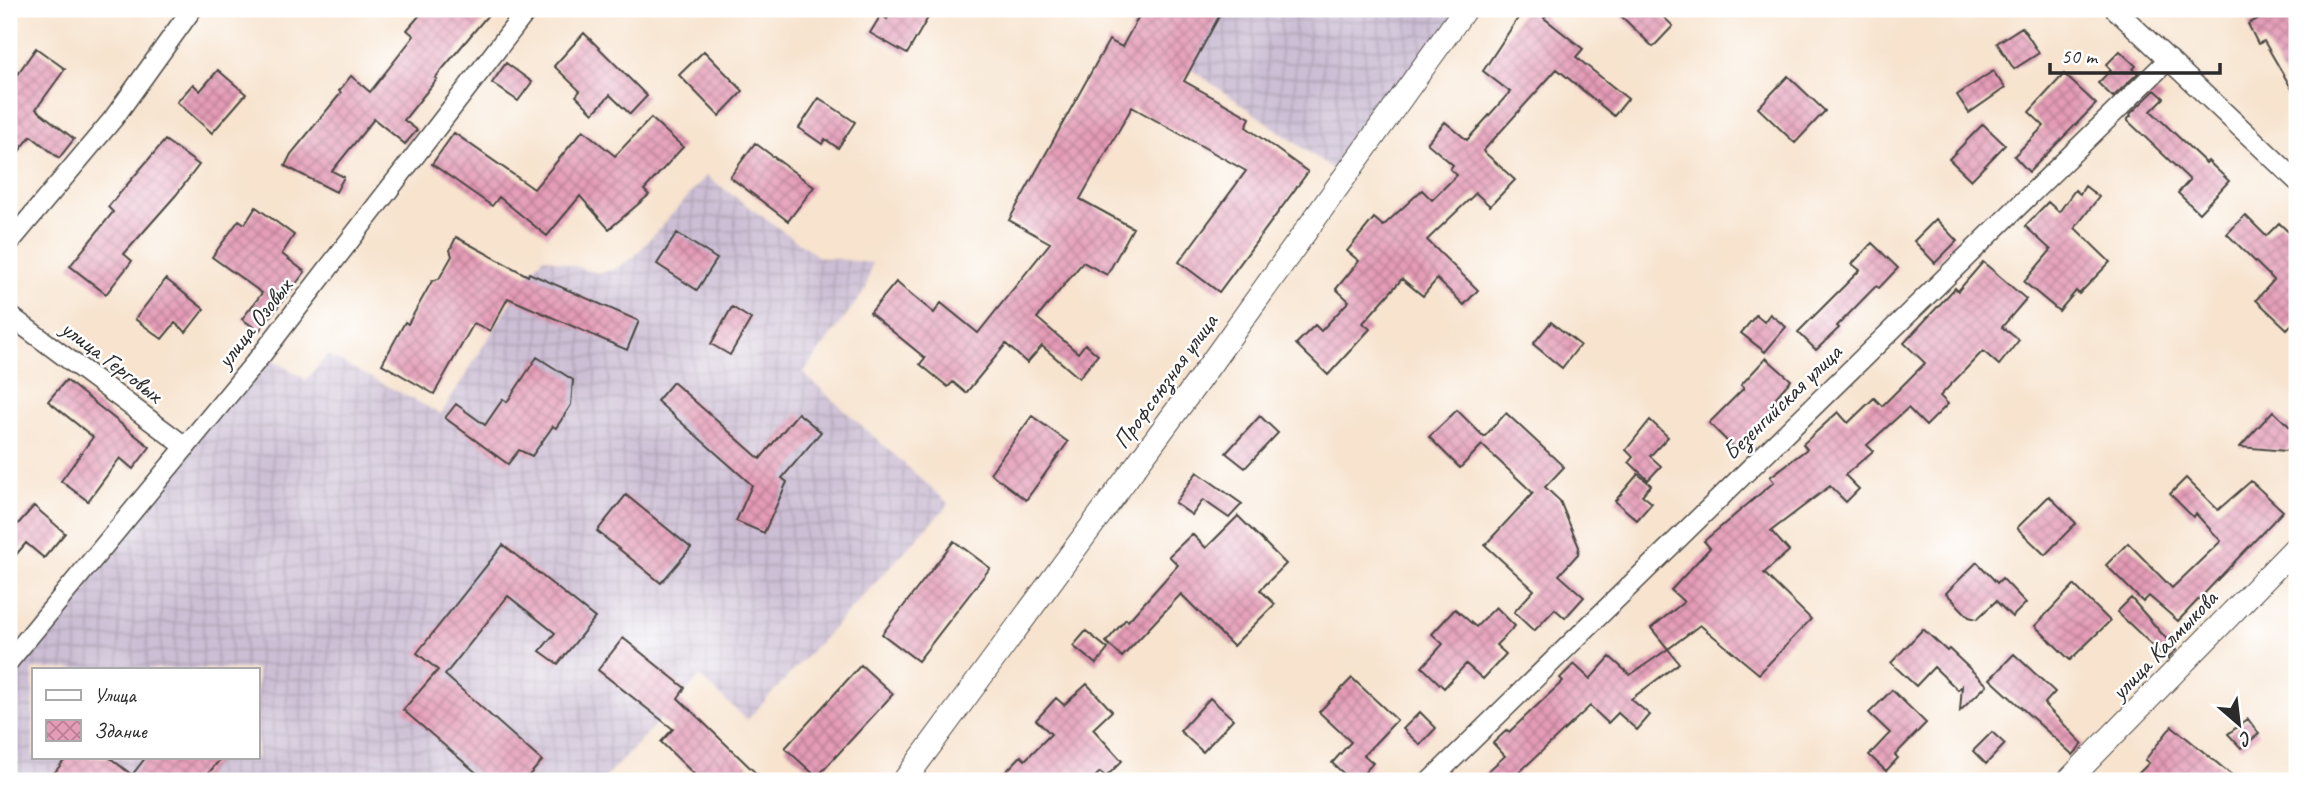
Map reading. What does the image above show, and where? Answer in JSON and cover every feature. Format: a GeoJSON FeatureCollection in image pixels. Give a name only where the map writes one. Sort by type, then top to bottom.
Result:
{"type":"FeatureCollection","features":[{"type":"Feature","properties":{"kind":"street"},"geometry":{"type":"LineString","coordinates":[[9,243],[113,119],[192,9]]}},
{"type":"Feature","properties":{"kind":"street","name":"улица Озовых"},"geometry":{"type":"LineString","coordinates":[[9,661],[264,353],[528,9]]}},
{"type":"Feature","properties":{"kind":"street","name":"Профсоюзная улица"},"geometry":{"type":"LineString","coordinates":[[904,781],[1186,397],[1465,9]]}},
{"type":"Feature","properties":{"kind":"street"},"geometry":{"type":"LineString","coordinates":[[2115,9],[2297,181]]}},
{"type":"Feature","properties":{"kind":"street","name":"Безенгийская улица"},"geometry":{"type":"LineString","coordinates":[[1430,781],[2169,59]]}},
{"type":"Feature","properties":{"kind":"street","name":"улица Герговых"},"geometry":{"type":"LineString","coordinates":[[9,315],[186,447]]}},
{"type":"Feature","properties":{"kind":"street","name":"улица Калмыкова"},"geometry":{"type":"LineString","coordinates":[[2068,781],[2297,546]]}},
{"type":"Feature","properties":{"kind":"shaded area"},"geometry":{"type":"Polygon","coordinates":[[[1106,9],[1465,9],[1344,177],[1106,9]]]}},
{"type":"Feature","properties":{"kind":"shaded area"},"geometry":{"type":"Polygon","coordinates":[[[706,176],[819,257],[872,263],[866,289],[803,373],[949,504],[747,720],[700,677],[602,781],[9,781],[9,661],[263,353],[306,380],[327,355],[441,414],[529,273],[544,257],[597,273],[615,269],[634,257],[706,176]]]}},
{"type":"Feature","properties":{"kind":"building"},"geometry":{"type":"Polygon","coordinates":[[[425,9],[493,9],[404,120],[417,130],[405,144],[374,119],[332,171],[344,177],[336,192],[285,166],[291,154],[341,93],[339,91],[351,76],[370,92],[414,36],[407,30],[425,9]]]}},
{"type":"Feature","properties":{"kind":"building"},"geometry":{"type":"Polygon","coordinates":[[[893,9],[933,9],[907,54],[870,33],[881,15],[887,19],[893,9]]]}},
{"type":"Feature","properties":{"kind":"building"},"geometry":{"type":"Polygon","coordinates":[[[1143,9],[1223,9],[1184,81],[1250,118],[1246,127],[1308,172],[1219,292],[1179,262],[1246,171],[1132,107],[1080,199],[1133,228],[1107,275],[1083,262],[1037,318],[1078,353],[1085,344],[1098,355],[1079,378],[1042,346],[1027,363],[1006,344],[966,393],[953,382],[948,387],[920,364],[925,358],[870,313],[896,282],[934,313],[941,303],[978,333],[1050,243],[1009,220],[1109,40],[1122,47],[1143,9]]]}},
{"type":"Feature","properties":{"kind":"building"},"geometry":{"type":"Polygon","coordinates":[[[1524,9],[1551,9],[1544,18],[1583,49],[1576,57],[1628,99],[1614,116],[1557,69],[1483,151],[1515,180],[1490,206],[1476,193],[1427,240],[1478,290],[1464,305],[1437,279],[1423,296],[1402,279],[1363,323],[1370,329],[1328,375],[1296,344],[1315,325],[1321,331],[1349,301],[1336,289],[1359,261],[1347,251],[1374,218],[1383,226],[1422,190],[1432,200],[1457,175],[1450,169],[1453,165],[1427,143],[1445,122],[1467,140],[1510,92],[1483,71],[1524,9]]]}},
{"type":"Feature","properties":{"kind":"building"},"geometry":{"type":"Polygon","coordinates":[[[1614,9],[1655,9],[1673,26],[1653,47],[1614,9]]]}},
{"type":"Feature","properties":{"kind":"building"},"geometry":{"type":"Polygon","coordinates":[[[2276,9],[2297,9],[2297,98],[2264,41],[2258,44],[2248,24],[2276,9]]]}},
{"type":"Feature","properties":{"kind":"building"},"geometry":{"type":"Polygon","coordinates":[[[2022,27],[2039,53],[2014,69],[1997,43],[2022,27]]]}},
{"type":"Feature","properties":{"kind":"building"},"geometry":{"type":"Polygon","coordinates":[[[584,33],[647,96],[630,114],[610,95],[593,113],[576,96],[580,91],[554,66],[584,33]]]}},
{"type":"Feature","properties":{"kind":"building"},"geometry":{"type":"Polygon","coordinates":[[[36,48],[65,69],[36,109],[74,139],[59,158],[31,136],[9,164],[9,86],[36,48]]]}},
{"type":"Feature","properties":{"kind":"building"},"geometry":{"type":"Polygon","coordinates":[[[704,51],[743,91],[719,116],[679,75],[704,51]]]}},
{"type":"Feature","properties":{"kind":"building"},"geometry":{"type":"Polygon","coordinates":[[[2120,51],[2136,66],[2133,69],[2138,73],[2113,97],[2098,83],[2111,70],[2106,65],[2120,51]]]}},
{"type":"Feature","properties":{"kind":"building"},"geometry":{"type":"Polygon","coordinates":[[[506,63],[532,82],[518,101],[492,83],[506,63]]]}},
{"type":"Feature","properties":{"kind":"building"},"geometry":{"type":"Polygon","coordinates":[[[218,70],[246,94],[212,133],[177,102],[193,84],[200,91],[218,70]]]}},
{"type":"Feature","properties":{"kind":"building"},"geometry":{"type":"Polygon","coordinates":[[[1993,71],[2005,88],[1969,113],[1957,95],[1993,71]]]}},
{"type":"Feature","properties":{"kind":"building"},"geometry":{"type":"Polygon","coordinates":[[[2064,74],[2096,104],[2029,172],[2014,156],[2044,126],[2029,112],[2064,74]]]}},
{"type":"Feature","properties":{"kind":"building"},"geometry":{"type":"Polygon","coordinates":[[[1788,76],[1825,111],[1795,143],[1758,108],[1788,76]]]}},
{"type":"Feature","properties":{"kind":"building"},"geometry":{"type":"Polygon","coordinates":[[[2155,90],[2164,98],[2151,111],[2229,181],[2199,213],[2178,193],[2190,180],[2127,120],[2155,90]]]}},
{"type":"Feature","properties":{"kind":"building"},"geometry":{"type":"Polygon","coordinates":[[[819,98],[855,122],[838,148],[825,139],[822,144],[799,128],[819,98]]]}},
{"type":"Feature","properties":{"kind":"building"},"geometry":{"type":"Polygon","coordinates":[[[651,118],[683,147],[644,190],[649,195],[609,229],[580,196],[547,236],[499,197],[492,206],[432,164],[454,133],[534,189],[583,130],[615,156],[651,118]]]}},
{"type":"Feature","properties":{"kind":"building"},"geometry":{"type":"Polygon","coordinates":[[[1983,124],[2005,145],[1971,180],[1949,159],[1983,124]]]}},
{"type":"Feature","properties":{"kind":"building"},"geometry":{"type":"Polygon","coordinates":[[[165,140],[199,165],[124,254],[132,261],[106,294],[70,266],[113,212],[108,207],[165,140]]]}},
{"type":"Feature","properties":{"kind":"building"},"geometry":{"type":"Polygon","coordinates":[[[755,143],[814,187],[788,221],[730,177],[755,143]]]}},
{"type":"Feature","properties":{"kind":"building"},"geometry":{"type":"Polygon","coordinates":[[[2085,186],[2099,197],[2075,228],[2110,262],[2079,294],[2076,291],[2059,311],[2024,282],[2051,250],[2025,226],[2048,202],[2059,212],[2075,190],[2080,194],[2085,186]]]}},
{"type":"Feature","properties":{"kind":"building"},"geometry":{"type":"Polygon","coordinates":[[[256,207],[294,235],[282,254],[305,272],[259,331],[242,319],[262,293],[212,257],[239,220],[245,224],[256,207]]]}},
{"type":"Feature","properties":{"kind":"building"},"geometry":{"type":"Polygon","coordinates":[[[2245,215],[2266,236],[2279,223],[2297,240],[2297,319],[2287,329],[2256,300],[2274,280],[2227,234],[2245,215]]]}},
{"type":"Feature","properties":{"kind":"building"},"geometry":{"type":"Polygon","coordinates":[[[1936,219],[1957,241],[1935,263],[1914,241],[1936,219]]]}},
{"type":"Feature","properties":{"kind":"building"},"geometry":{"type":"Polygon","coordinates":[[[677,233],[717,259],[697,290],[657,264],[677,233]]]}},
{"type":"Feature","properties":{"kind":"building"},"geometry":{"type":"Polygon","coordinates":[[[456,237],[528,276],[529,273],[639,321],[627,350],[508,298],[490,331],[474,323],[434,394],[382,364],[432,281],[439,279],[452,256],[450,250],[456,237]]]}},
{"type":"Feature","properties":{"kind":"building"},"geometry":{"type":"Polygon","coordinates":[[[1872,243],[1898,268],[1879,288],[1876,286],[1816,350],[1798,332],[1860,270],[1852,264],[1872,243]]]}},
{"type":"Feature","properties":{"kind":"building"},"geometry":{"type":"Polygon","coordinates":[[[1983,262],[2026,299],[2002,327],[2019,340],[1999,365],[1983,351],[1940,396],[1948,404],[1926,426],[1908,408],[1867,445],[1873,451],[1845,475],[1859,489],[1846,502],[1830,486],[1771,531],[1789,551],[1764,573],[1811,619],[1759,674],[1700,625],[1668,649],[1651,628],[1684,602],[1671,590],[1710,548],[1704,541],[1774,482],[1770,477],[1807,449],[1803,444],[1838,412],[1848,423],[1874,398],[1882,406],[1925,363],[1904,343],[1955,288],[1958,291],[1983,262]]]}},
{"type":"Feature","properties":{"kind":"building"},"geometry":{"type":"Polygon","coordinates":[[[166,279],[204,309],[186,332],[175,323],[162,339],[135,319],[166,279]]]}},
{"type":"Feature","properties":{"kind":"building"},"geometry":{"type":"Polygon","coordinates":[[[732,307],[751,319],[730,355],[711,344],[732,307]]]}},
{"type":"Feature","properties":{"kind":"building"},"geometry":{"type":"Polygon","coordinates":[[[1770,314],[1786,327],[1765,352],[1741,333],[1756,315],[1764,322],[1770,314]]]}},
{"type":"Feature","properties":{"kind":"building"},"geometry":{"type":"Polygon","coordinates":[[[1551,322],[1580,345],[1562,368],[1533,344],[1551,322]]]}},
{"type":"Feature","properties":{"kind":"building"},"geometry":{"type":"Polygon","coordinates":[[[537,357],[573,380],[571,405],[532,456],[519,450],[508,464],[445,418],[456,404],[485,425],[503,399],[507,402],[537,357]]]}},
{"type":"Feature","properties":{"kind":"building"},"geometry":{"type":"Polygon","coordinates":[[[1766,358],[1791,380],[1776,397],[1781,402],[1734,448],[1709,423],[1744,388],[1741,385],[1766,358]]]}},
{"type":"Feature","properties":{"kind":"building"},"geometry":{"type":"Polygon","coordinates":[[[66,380],[150,447],[133,469],[120,458],[88,501],[61,481],[93,437],[48,401],[66,380]]]}},
{"type":"Feature","properties":{"kind":"building"},"geometry":{"type":"Polygon","coordinates":[[[673,382],[760,459],[798,413],[821,432],[782,478],[787,482],[764,533],[736,521],[752,485],[657,401],[673,382]]]}},
{"type":"Feature","properties":{"kind":"building"},"geometry":{"type":"Polygon","coordinates":[[[1457,410],[1484,437],[1506,413],[1564,467],[1545,487],[1560,501],[1579,547],[1578,554],[1559,575],[1584,597],[1565,618],[1555,609],[1534,631],[1514,612],[1534,590],[1485,545],[1533,493],[1482,445],[1460,468],[1429,437],[1457,410]]]}},
{"type":"Feature","properties":{"kind":"building"},"geometry":{"type":"Polygon","coordinates":[[[2273,411],[2291,428],[2292,445],[2286,451],[2240,447],[2273,411]]]}},
{"type":"Feature","properties":{"kind":"building"},"geometry":{"type":"Polygon","coordinates":[[[1032,416],[1068,442],[1026,500],[990,473],[1032,416]]]}},
{"type":"Feature","properties":{"kind":"building"},"geometry":{"type":"Polygon","coordinates":[[[1260,416],[1278,433],[1245,468],[1226,453],[1260,416]]]}},
{"type":"Feature","properties":{"kind":"building"},"geometry":{"type":"Polygon","coordinates":[[[1650,420],[1668,437],[1650,456],[1661,466],[1648,480],[1629,462],[1633,457],[1626,450],[1650,420]]]}},
{"type":"Feature","properties":{"kind":"building"},"geometry":{"type":"Polygon","coordinates":[[[1197,472],[1242,504],[1229,518],[1203,500],[1192,515],[1175,503],[1197,472]]]}},
{"type":"Feature","properties":{"kind":"building"},"geometry":{"type":"Polygon","coordinates":[[[1638,474],[1651,485],[1642,495],[1652,503],[1637,520],[1615,501],[1638,474]]]}},
{"type":"Feature","properties":{"kind":"building"},"geometry":{"type":"Polygon","coordinates":[[[2186,478],[2218,510],[2251,481],[2283,511],[2178,621],[2149,596],[2143,602],[2106,565],[2128,543],[2172,588],[2221,541],[2196,514],[2193,517],[2170,494],[2186,478]]]}},
{"type":"Feature","properties":{"kind":"building"},"geometry":{"type":"Polygon","coordinates":[[[626,495],[691,548],[661,583],[597,531],[626,495]]]}},
{"type":"Feature","properties":{"kind":"building"},"geometry":{"type":"Polygon","coordinates":[[[2049,496],[2076,523],[2045,555],[2017,528],[2049,496]]]}},
{"type":"Feature","properties":{"kind":"building"},"geometry":{"type":"Polygon","coordinates":[[[34,506],[65,533],[44,558],[26,543],[9,563],[9,534],[34,506]]]}},
{"type":"Feature","properties":{"kind":"building"},"geometry":{"type":"Polygon","coordinates":[[[1238,516],[1286,564],[1260,590],[1275,604],[1233,646],[1181,594],[1122,657],[1106,642],[1178,565],[1169,556],[1192,534],[1206,548],[1238,516]]]}},
{"type":"Feature","properties":{"kind":"building"},"geometry":{"type":"Polygon","coordinates":[[[954,541],[990,568],[918,661],[882,634],[954,541]]]}},
{"type":"Feature","properties":{"kind":"building"},"geometry":{"type":"Polygon","coordinates":[[[503,545],[595,618],[558,664],[540,651],[555,633],[508,596],[445,675],[542,761],[524,781],[486,781],[403,710],[438,670],[417,653],[503,545]]]}},
{"type":"Feature","properties":{"kind":"building"},"geometry":{"type":"Polygon","coordinates":[[[1977,562],[1997,583],[2002,578],[2026,603],[2012,617],[1996,601],[1977,619],[1969,617],[1946,593],[1977,562]]]}},
{"type":"Feature","properties":{"kind":"building"},"geometry":{"type":"Polygon","coordinates":[[[2074,585],[2110,621],[2070,660],[2035,626],[2074,585]]]}},
{"type":"Feature","properties":{"kind":"building"},"geometry":{"type":"Polygon","coordinates":[[[2131,598],[2176,650],[2167,659],[2117,612],[2131,598]]]}},
{"type":"Feature","properties":{"kind":"building"},"geometry":{"type":"Polygon","coordinates":[[[1496,607],[1515,626],[1496,645],[1506,654],[1483,679],[1466,664],[1444,688],[1422,667],[1443,644],[1432,634],[1455,609],[1476,627],[1496,607]]]}},
{"type":"Feature","properties":{"kind":"building"},"geometry":{"type":"Polygon","coordinates":[[[1923,629],[1987,685],[1960,711],[1962,686],[1958,690],[1934,667],[1916,686],[1891,663],[1923,629]]]}},
{"type":"Feature","properties":{"kind":"building"},"geometry":{"type":"Polygon","coordinates":[[[1086,631],[1108,649],[1096,664],[1073,646],[1086,631]]]}},
{"type":"Feature","properties":{"kind":"building"},"geometry":{"type":"Polygon","coordinates":[[[623,638],[685,688],[678,698],[764,781],[701,781],[661,742],[673,729],[598,670],[623,638]]]}},
{"type":"Feature","properties":{"kind":"building"},"geometry":{"type":"Polygon","coordinates":[[[1668,649],[1679,663],[1631,699],[1650,715],[1637,730],[1618,713],[1608,723],[1590,706],[1510,781],[1477,781],[1505,756],[1493,743],[1507,730],[1509,732],[1563,681],[1560,678],[1574,664],[1590,679],[1610,657],[1630,675],[1668,649]]]}},
{"type":"Feature","properties":{"kind":"building"},"geometry":{"type":"Polygon","coordinates":[[[2014,654],[2055,692],[2044,704],[2083,744],[2073,755],[1990,679],[2014,654]]]}},
{"type":"Feature","properties":{"kind":"building"},"geometry":{"type":"Polygon","coordinates":[[[861,665],[893,694],[817,777],[785,748],[861,665]]]}},
{"type":"Feature","properties":{"kind":"building"},"geometry":{"type":"Polygon","coordinates":[[[1352,678],[1397,720],[1364,755],[1373,763],[1357,781],[1352,781],[1332,763],[1351,742],[1319,712],[1352,678]]]}},
{"type":"Feature","properties":{"kind":"building"},"geometry":{"type":"Polygon","coordinates":[[[1087,684],[1112,711],[1093,729],[1122,761],[1106,777],[1100,772],[1091,781],[997,781],[1021,756],[1025,760],[1051,734],[1036,720],[1056,698],[1064,705],[1087,684]]]}},
{"type":"Feature","properties":{"kind":"building"},"geometry":{"type":"Polygon","coordinates":[[[1892,690],[1926,723],[1895,755],[1898,758],[1886,771],[1869,755],[1890,733],[1869,713],[1892,690]]]}},
{"type":"Feature","properties":{"kind":"building"},"geometry":{"type":"Polygon","coordinates":[[[1210,698],[1233,719],[1203,752],[1180,731],[1210,698]]]}},
{"type":"Feature","properties":{"kind":"building"},"geometry":{"type":"Polygon","coordinates":[[[1420,712],[1436,728],[1420,745],[1403,729],[1420,712]]]}},
{"type":"Feature","properties":{"kind":"building"},"geometry":{"type":"Polygon","coordinates":[[[2248,719],[2259,734],[2241,748],[2228,734],[2248,719]]]}},
{"type":"Feature","properties":{"kind":"building"},"geometry":{"type":"Polygon","coordinates":[[[2172,726],[2239,781],[2131,781],[2149,763],[2145,760],[2172,726]]]}},
{"type":"Feature","properties":{"kind":"building"},"geometry":{"type":"Polygon","coordinates":[[[1992,732],[2005,744],[1986,764],[1973,751],[1992,732]]]}},
{"type":"Feature","properties":{"kind":"building"},"geometry":{"type":"Polygon","coordinates":[[[66,758],[110,758],[132,775],[145,758],[221,758],[202,781],[48,781],[66,758]]]}}]}
